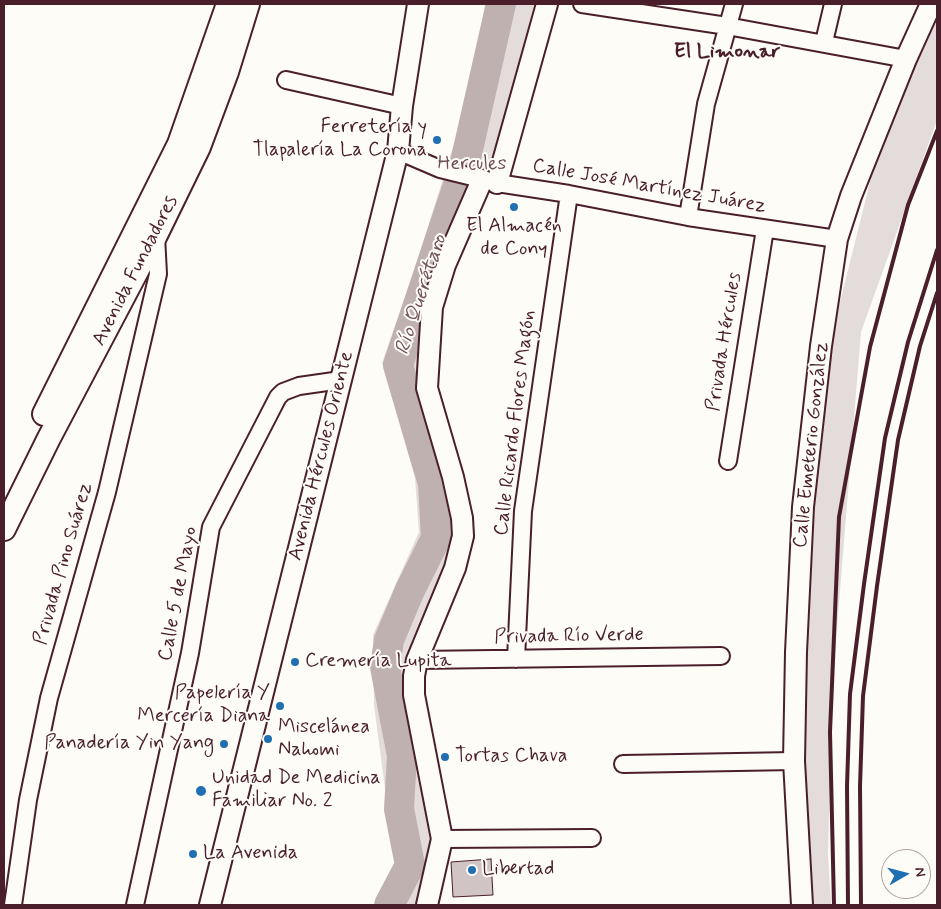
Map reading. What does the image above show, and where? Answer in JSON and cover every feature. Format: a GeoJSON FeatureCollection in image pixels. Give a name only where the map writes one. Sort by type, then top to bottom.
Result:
{"type":"FeatureCollection","features":[{"type":"Feature","properties":{"kind":"main road","name":"Avenida Fundadores"},"geometry":{"type":"LineString","coordinates":[[4,529],[148,230],[228,4]]}},
{"type":"Feature","properties":{"kind":"main road","name":"Avenida Fundadores"},"geometry":{"type":"LineString","coordinates":[[4,493],[148,230],[199,147],[227,72],[248,4]]}},
{"type":"Feature","properties":{"kind":"street","name":"Avenida Hércules Oriente"},"geometry":{"type":"LineString","coordinates":[[210,905],[398,151],[402,106],[418,4]]}},
{"type":"Feature","properties":{"kind":"street"},"geometry":{"type":"LineString","coordinates":[[427,905],[437,868],[442,839],[414,695],[417,660],[455,568],[462,536],[462,518],[453,477],[428,388],[432,307],[445,265],[483,180],[547,4]]}},
{"type":"Feature","properties":{"kind":"street"},"geometry":{"type":"LineString","coordinates":[[582,4],[824,42],[906,59]]}},
{"type":"Feature","properties":{"kind":"street"},"geometry":{"type":"LineString","coordinates":[[688,217],[706,104],[734,4]]}},
{"type":"Feature","properties":{"kind":"street"},"geometry":{"type":"LineString","coordinates":[[824,42],[833,4]]}},
{"type":"Feature","properties":{"kind":"street","name":"Calle Emeterio González"},"geometry":{"type":"LineString","coordinates":[[802,905],[794,761],[803,507],[820,346],[837,239],[851,196],[906,59],[931,4]]}},
{"type":"Feature","properties":{"kind":"street"},"geometry":{"type":"LineString","coordinates":[[286,80],[402,106]]}},
{"type":"Feature","properties":{"kind":"street","name":"Calle José Martínez Juárez"},"geometry":{"type":"LineString","coordinates":[[398,151],[440,169],[483,180],[688,217],[837,239]]}},
{"type":"Feature","properties":{"kind":"street","name":"Calle Ricardo Flores Magón"},"geometry":{"type":"LineString","coordinates":[[516,659],[523,511],[569,194]]}},
{"type":"Feature","properties":{"kind":"street","name":"Privada Hércules"},"geometry":{"type":"LineString","coordinates":[[728,461],[765,229]]}},
{"type":"Feature","properties":{"kind":"street","name":"Privada Pino Suárez"},"geometry":{"type":"LineString","coordinates":[[13,905],[28,800],[49,698],[107,492],[158,274],[148,230]]}},
{"type":"Feature","properties":{"kind":"street","name":"Calle 5 de Mayo"},"geometry":{"type":"LineString","coordinates":[[135,905],[190,653],[211,527],[278,397],[283,392],[299,386],[341,380]]}},
{"type":"Feature","properties":{"kind":"street","name":"Privada Río Verde"},"geometry":{"type":"LineString","coordinates":[[417,660],[721,656]]}},
{"type":"Feature","properties":{"kind":"street"},"geometry":{"type":"LineString","coordinates":[[623,764],[794,761]]}},
{"type":"Feature","properties":{"kind":"street"},"geometry":{"type":"LineString","coordinates":[[442,839],[592,838]]}},
{"type":"Feature","properties":{"kind":"green space","name":"Hercules"},"geometry":{"type":"Polygon","coordinates":[[[485,4],[534,4],[495,171],[424,333],[455,505],[454,544],[411,643],[433,853],[419,905],[377,905],[395,864],[374,705],[373,635],[419,532],[415,478],[382,363],[413,274],[470,93],[485,4]]]}},
{"type":"Feature","properties":{"kind":"green space"},"geometry":{"type":"Polygon","coordinates":[[[937,14],[937,120],[861,332],[832,689],[828,855],[831,905],[806,905],[804,638],[812,500],[835,322],[874,166],[937,14]]]}},
{"type":"Feature","properties":{"kind":"building","name":"Libertad"},"geometry":{"type":"Polygon","coordinates":[[[491,859],[493,895],[453,897],[451,862],[491,859]]]}},
{"type":"Feature","properties":{"kind":"waterway","name":"Río Querétaro"},"geometry":{"type":"LineString","coordinates":[[389,905],[410,865],[399,809],[402,756],[385,667],[389,640],[410,590],[436,538],[433,484],[398,365],[464,167],[501,4]]}},
{"type":"Feature","properties":{"kind":"railway"},"geometry":{"type":"LineString","coordinates":[[834,905],[830,732],[839,517],[870,347],[908,205],[937,131]]}},
{"type":"Feature","properties":{"kind":"railway"},"geometry":{"type":"LineString","coordinates":[[848,905],[847,786],[850,694],[864,584],[885,438],[908,342],[937,250]]}},
{"type":"Feature","properties":{"kind":"railway"},"geometry":{"type":"LineString","coordinates":[[861,905],[860,786],[863,696],[898,440],[920,346],[937,293]]}},
{"type":"Feature","properties":{"kind":"place","name":"Ferretería y Tlapalería La Corona"},"geometry":{"type":"Point","coordinates":[437,140]}},
{"type":"Feature","properties":{"kind":"place","name":"El Almacén de Cony"},"geometry":{"type":"Point","coordinates":[514,207]}},
{"type":"Feature","properties":{"kind":"place","name":"Cremería Lupita"},"geometry":{"type":"Point","coordinates":[295,662]}},
{"type":"Feature","properties":{"kind":"place","name":"Papelería Y Mercería Diana"},"geometry":{"type":"Point","coordinates":[280,706]}},
{"type":"Feature","properties":{"kind":"place","name":"Miscelánea Nahomi"},"geometry":{"type":"Point","coordinates":[268,739]}},
{"type":"Feature","properties":{"kind":"place","name":"Panadería Yin Yang"},"geometry":{"type":"Point","coordinates":[224,744]}},
{"type":"Feature","properties":{"kind":"place","name":"Tortas Chava"},"geometry":{"type":"Point","coordinates":[445,757]}},
{"type":"Feature","properties":{"kind":"place","name":"Unidad De Medicina Familiar No. 2"},"geometry":{"type":"Point","coordinates":[201,791]}},
{"type":"Feature","properties":{"kind":"place","name":"La Avenida"},"geometry":{"type":"Point","coordinates":[193,854]}},
{"type":"Feature","properties":{"kind":"place","name":"Libertad"},"geometry":{"type":"Point","coordinates":[472,870]}},
{"type":"Feature","properties":{"kind":"district","name":"El Limonar"},"geometry":{"type":"Point","coordinates":[727,53]}}]}
